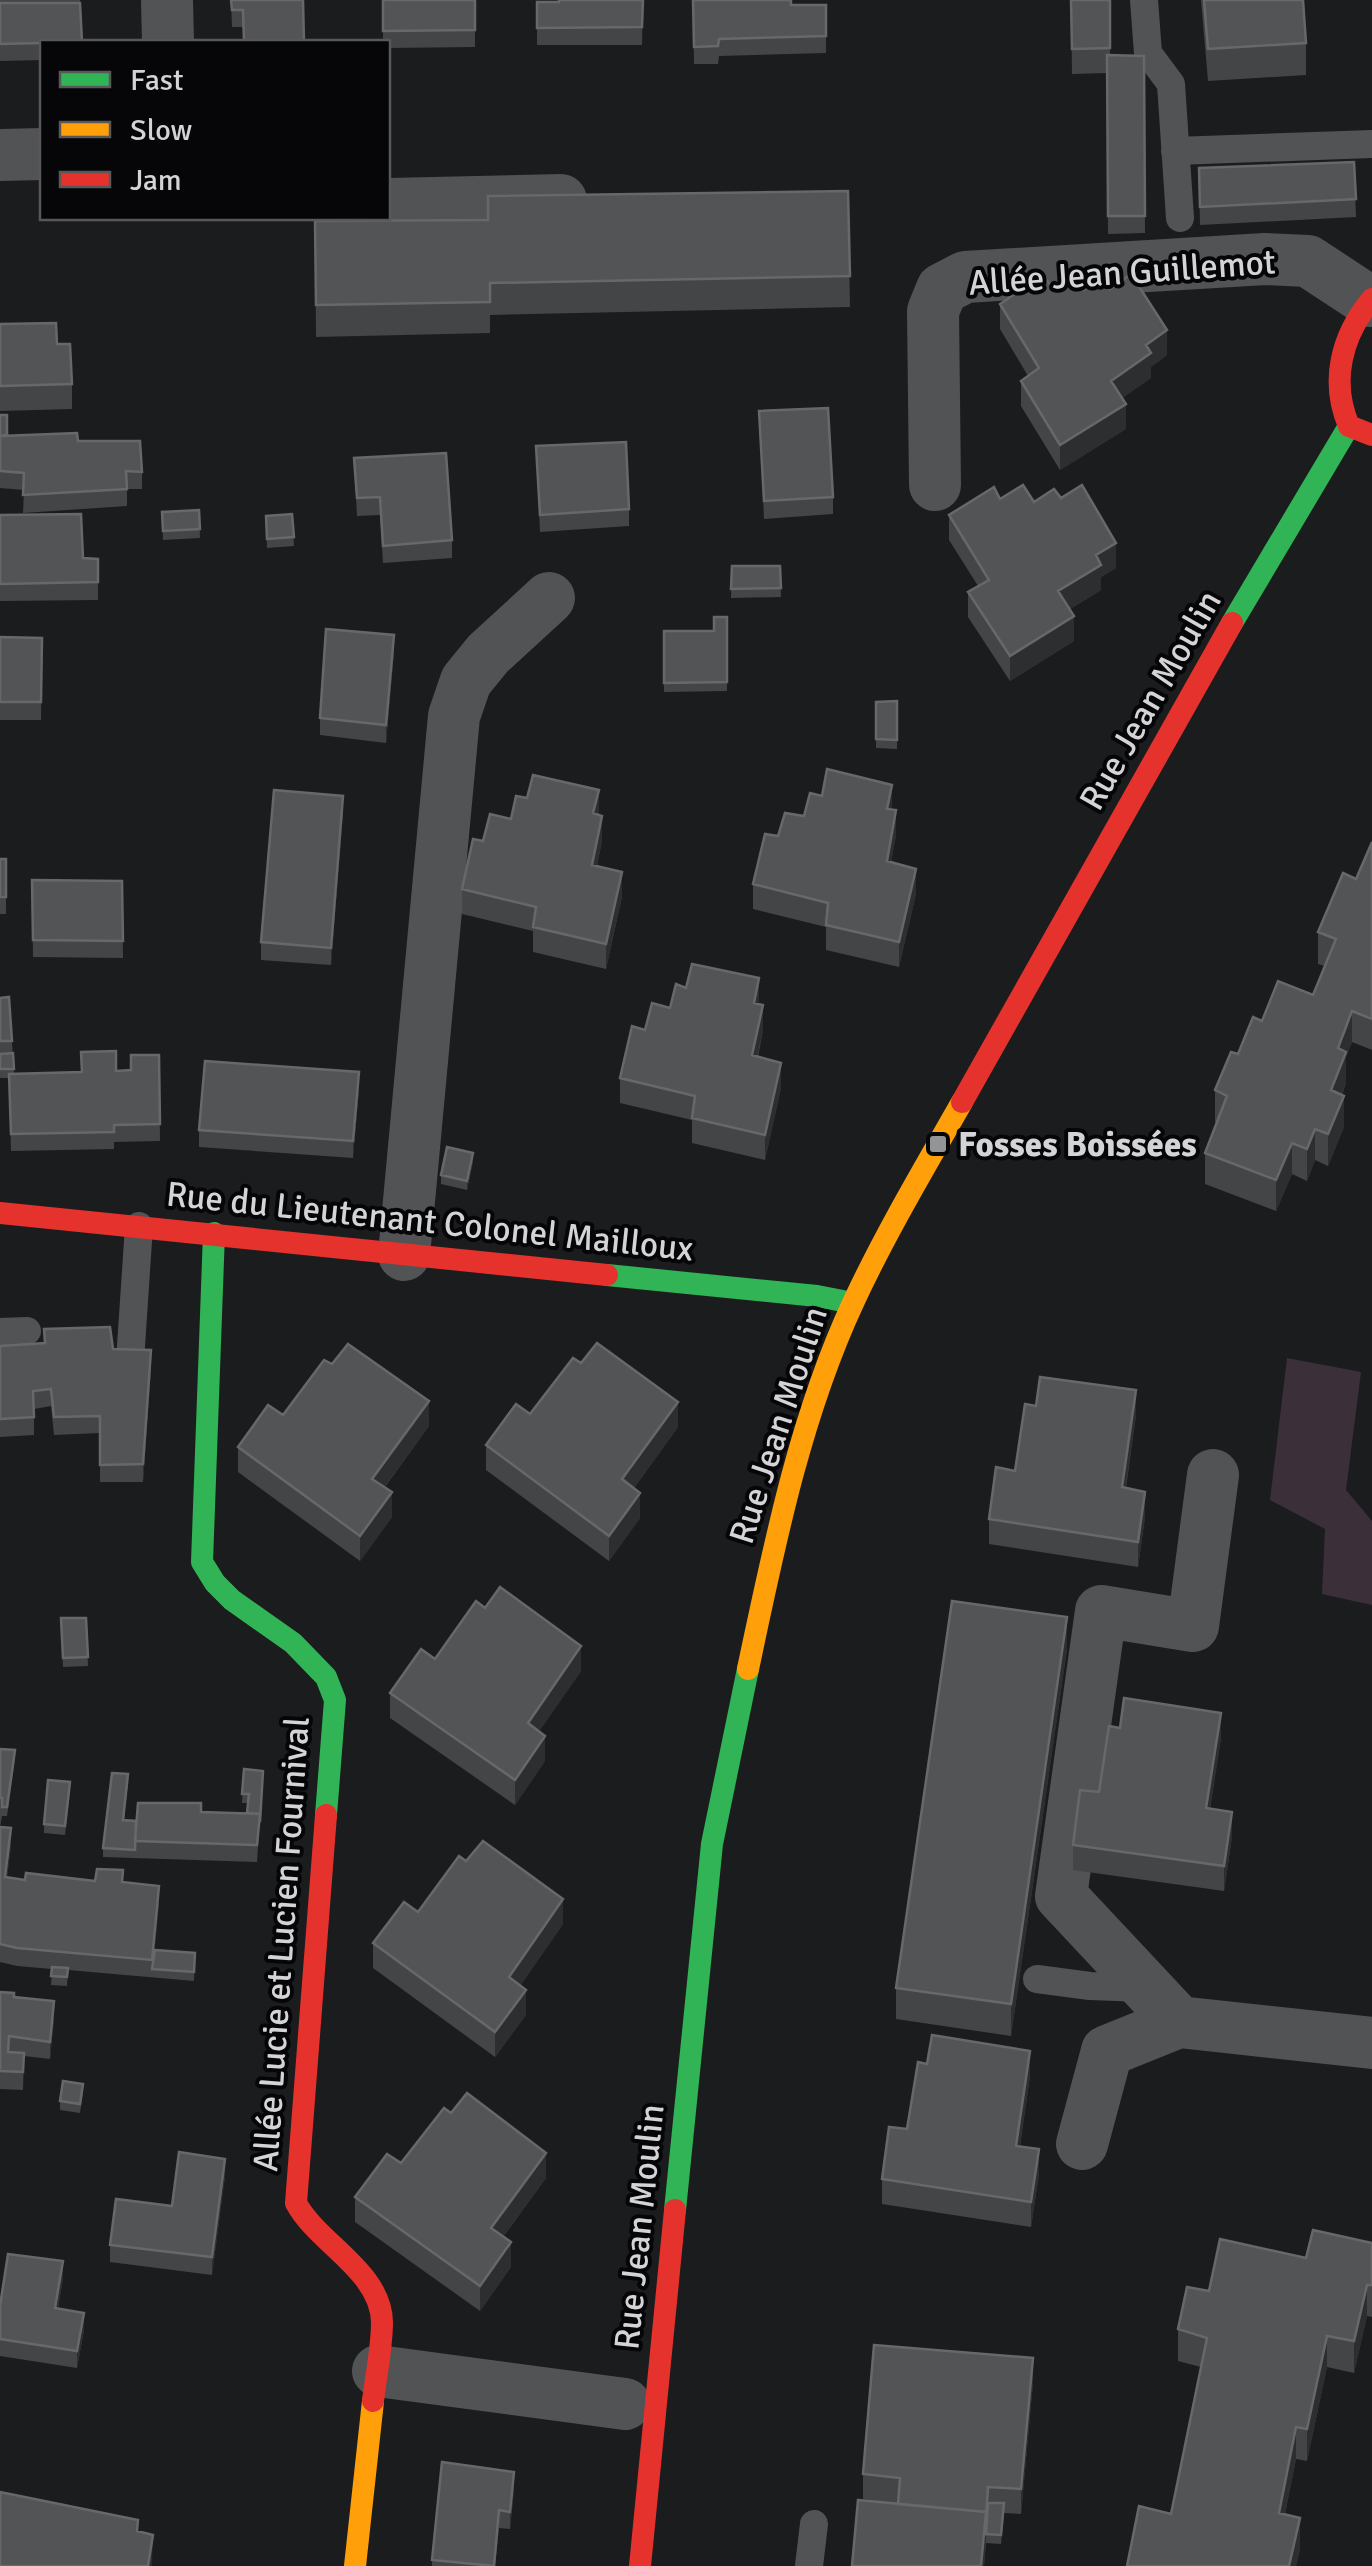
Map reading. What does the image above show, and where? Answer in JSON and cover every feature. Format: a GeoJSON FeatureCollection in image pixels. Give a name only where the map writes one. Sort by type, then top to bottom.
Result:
{"type":"FeatureCollection","features":[{"type":"Feature","properties":{"kind":"street"},"geometry":{"type":"LineString","coordinates":[[167,0],[168,40]]}},
{"type":"Feature","properties":{"kind":"street"},"geometry":{"type":"LineString","coordinates":[[0,155],[40,154]]}},
{"type":"Feature","properties":{"kind":"street"},"geometry":{"type":"LineString","coordinates":[[390,204],[599,199]]}},
{"type":"Feature","properties":{"kind":"street","name":"Allée Jean Guillemot"},"geometry":{"type":"LineString","coordinates":[[935,485],[933,311],[942,288],[966,277],[1279,260],[1308,262],[1370,300]]}},
{"type":"Feature","properties":{"kind":"street"},"geometry":{"type":"LineString","coordinates":[[1370,300],[1354,325],[1340,367],[1338,400],[1349,426],[1372,435]]}},
{"type":"Feature","properties":{"kind":"street","name":"Rue Jean Moulin"},"geometry":{"type":"LineString","coordinates":[[640,2566],[712,1844],[769,1569],[817,1393],[853,1303],[948,1127],[1284,533],[1349,426]]}},
{"type":"Feature","properties":{"kind":"street"},"geometry":{"type":"LineString","coordinates":[[404,1254],[454,716],[466,681],[488,654],[549,598]]}},
{"type":"Feature","properties":{"kind":"street","name":"Rue du Lieutenant Colonel Mailloux"},"geometry":{"type":"LineString","coordinates":[[0,1213],[817,1296],[853,1303]]}},
{"type":"Feature","properties":{"kind":"street","name":"Allée Lucie et Lucien Fournival"},"geometry":{"type":"LineString","coordinates":[[214,1234],[202,1562],[224,1596],[314,1660],[330,1678],[335,1700],[296,2203],[316,2233],[366,2280],[382,2319],[355,2566]]}},
{"type":"Feature","properties":{"kind":"street"},"geometry":{"type":"LineString","coordinates":[[1213,1475],[1194,1626],[1102,1612],[1061,1896],[1163,2005],[1372,2042]]}},
{"type":"Feature","properties":{"kind":"street"},"geometry":{"type":"LineString","coordinates":[[1082,2144],[1108,2051],[1163,2005]]}},
{"type":"Feature","properties":{"kind":"street"},"geometry":{"type":"LineString","coordinates":[[378,2371],[625,2404]]}},
{"type":"Feature","properties":{"kind":"lane"},"geometry":{"type":"LineString","coordinates":[[1144,0],[1148,53],[1171,84],[1180,218]]}},
{"type":"Feature","properties":{"kind":"lane"},"geometry":{"type":"LineString","coordinates":[[1175,151],[1372,144]]}},
{"type":"Feature","properties":{"kind":"lane"},"geometry":{"type":"LineString","coordinates":[[130,1361],[139,1226]]}},
{"type":"Feature","properties":{"kind":"lane"},"geometry":{"type":"LineString","coordinates":[[1037,1979],[1090,1986],[1163,2005]]}},
{"type":"Feature","properties":{"kind":"lane"},"geometry":{"type":"LineString","coordinates":[[808,2566],[814,2524]]}},
{"type":"Feature","properties":{"kind":"shaded area"},"geometry":{"type":"Polygon","coordinates":[[[1287,1358],[1361,1372],[1346,1490],[1372,1521],[1372,1605],[1322,1594],[1325,1529],[1270,1500],[1287,1358]]]}},
{"type":"Feature","properties":{"kind":"building"},"geometry":{"type":"Polygon","coordinates":[[[231,0],[303,0],[304,40],[244,40],[243,10],[232,10],[231,0]]]}},
{"type":"Feature","properties":{"kind":"building"},"geometry":{"type":"Polygon","coordinates":[[[383,0],[475,0],[475,30],[383,31],[383,0]]]}},
{"type":"Feature","properties":{"kind":"building"},"geometry":{"type":"Polygon","coordinates":[[[643,0],[642,27],[537,28],[537,2],[643,0]]]}},
{"type":"Feature","properties":{"kind":"building"},"geometry":{"type":"Polygon","coordinates":[[[693,0],[791,0],[791,5],[826,5],[826,36],[719,39],[718,46],[694,47],[693,0]]]}},
{"type":"Feature","properties":{"kind":"building"},"geometry":{"type":"Polygon","coordinates":[[[1071,0],[1110,0],[1110,48],[1072,49],[1071,0]]]}},
{"type":"Feature","properties":{"kind":"building"},"geometry":{"type":"Polygon","coordinates":[[[1204,0],[1303,0],[1306,43],[1208,49],[1204,0]]]}},
{"type":"Feature","properties":{"kind":"building"},"geometry":{"type":"Polygon","coordinates":[[[0,3],[80,3],[82,40],[0,44],[0,3]]]}},
{"type":"Feature","properties":{"kind":"building"},"geometry":{"type":"Polygon","coordinates":[[[1107,55],[1144,56],[1145,216],[1108,216],[1107,55]]]}},
{"type":"Feature","properties":{"kind":"building"},"geometry":{"type":"Polygon","coordinates":[[[1354,162],[1356,199],[1200,207],[1199,168],[1354,162]]]}},
{"type":"Feature","properties":{"kind":"building"},"geometry":{"type":"Polygon","coordinates":[[[848,191],[850,276],[490,283],[490,302],[316,305],[315,221],[488,220],[488,196],[848,191]]]}},
{"type":"Feature","properties":{"kind":"building"},"geometry":{"type":"Polygon","coordinates":[[[1073,272],[1084,290],[1103,277],[1110,289],[1131,274],[1167,330],[1146,345],[1151,353],[1111,381],[1126,404],[1060,445],[1021,381],[1039,368],[1000,304],[1043,275],[1051,286],[1073,272]]]}},
{"type":"Feature","properties":{"kind":"building"},"geometry":{"type":"Polygon","coordinates":[[[56,323],[57,344],[70,344],[72,384],[0,386],[0,324],[56,323]]]}},
{"type":"Feature","properties":{"kind":"building"},"geometry":{"type":"Polygon","coordinates":[[[828,408],[833,497],[764,501],[759,411],[828,408]]]}},
{"type":"Feature","properties":{"kind":"building"},"geometry":{"type":"Polygon","coordinates":[[[0,415],[7,415],[7,435],[0,436],[0,415]]]}},
{"type":"Feature","properties":{"kind":"building"},"geometry":{"type":"Polygon","coordinates":[[[77,433],[78,441],[140,441],[142,472],[126,471],[127,489],[23,495],[24,473],[0,471],[0,436],[77,433]]]}},
{"type":"Feature","properties":{"kind":"building"},"geometry":{"type":"Polygon","coordinates":[[[626,442],[629,509],[540,515],[536,446],[626,442]]]}},
{"type":"Feature","properties":{"kind":"building"},"geometry":{"type":"Polygon","coordinates":[[[446,453],[452,540],[383,546],[380,497],[357,498],[354,458],[446,453]]]}},
{"type":"Feature","properties":{"kind":"building"},"geometry":{"type":"Polygon","coordinates":[[[1023,485],[1034,502],[1054,489],[1061,498],[1082,485],[1116,543],[1096,555],[1101,565],[1058,591],[1074,616],[1010,656],[968,592],[989,580],[949,515],[994,487],[1000,499],[1023,485]]]}},
{"type":"Feature","properties":{"kind":"building"},"geometry":{"type":"Polygon","coordinates":[[[199,510],[200,529],[163,531],[162,512],[199,510]]]}},
{"type":"Feature","properties":{"kind":"building"},"geometry":{"type":"Polygon","coordinates":[[[81,514],[83,558],[98,559],[98,582],[0,584],[0,515],[81,514]]]}},
{"type":"Feature","properties":{"kind":"building"},"geometry":{"type":"Polygon","coordinates":[[[292,514],[294,537],[267,539],[266,516],[292,514]]]}},
{"type":"Feature","properties":{"kind":"building"},"geometry":{"type":"Polygon","coordinates":[[[732,566],[780,566],[781,588],[731,589],[732,566]]]}},
{"type":"Feature","properties":{"kind":"building"},"geometry":{"type":"Polygon","coordinates":[[[714,617],[727,617],[727,682],[664,683],[664,631],[714,631],[714,617]]]}},
{"type":"Feature","properties":{"kind":"building"},"geometry":{"type":"Polygon","coordinates":[[[326,629],[394,635],[386,725],[320,718],[326,629]]]}},
{"type":"Feature","properties":{"kind":"building"},"geometry":{"type":"Polygon","coordinates":[[[0,637],[42,638],[41,702],[0,702],[0,637]]]}},
{"type":"Feature","properties":{"kind":"building"},"geometry":{"type":"Polygon","coordinates":[[[897,701],[897,740],[876,739],[876,702],[897,701]]]}},
{"type":"Feature","properties":{"kind":"building"},"geometry":{"type":"Polygon","coordinates":[[[827,769],[892,785],[887,809],[896,810],[887,861],[916,869],[899,942],[826,925],[828,903],[753,884],[765,834],[778,836],[785,813],[804,816],[810,793],[822,796],[827,769]]]}},
{"type":"Feature","properties":{"kind":"building"},"geometry":{"type":"Polygon","coordinates":[[[533,775],[599,790],[593,813],[602,816],[592,865],[622,872],[606,944],[533,927],[536,907],[462,889],[473,839],[483,841],[490,814],[511,819],[516,796],[527,798],[533,775]]]}},
{"type":"Feature","properties":{"kind":"building"},"geometry":{"type":"Polygon","coordinates":[[[274,790],[343,796],[331,948],[261,942],[274,790]]]}},
{"type":"Feature","properties":{"kind":"building"},"geometry":{"type":"Polygon","coordinates":[[[1372,842],[1372,1019],[1352,1011],[1338,1048],[1346,1052],[1331,1090],[1344,1096],[1328,1134],[1315,1129],[1307,1149],[1292,1143],[1276,1180],[1205,1153],[1227,1096],[1215,1090],[1231,1052],[1238,1054],[1253,1017],[1262,1021],[1278,981],[1313,995],[1336,939],[1318,932],[1343,873],[1356,879],[1372,842]]]}},
{"type":"Feature","properties":{"kind":"building"},"geometry":{"type":"Polygon","coordinates":[[[0,859],[6,859],[6,897],[0,897],[0,859]]]}},
{"type":"Feature","properties":{"kind":"building"},"geometry":{"type":"Polygon","coordinates":[[[32,880],[122,881],[123,941],[33,940],[32,880]]]}},
{"type":"Feature","properties":{"kind":"building"},"geometry":{"type":"Polygon","coordinates":[[[692,964],[759,978],[754,1003],[763,1005],[752,1055],[781,1063],[765,1135],[692,1118],[695,1096],[620,1078],[632,1026],[645,1030],[652,1003],[670,1008],[676,984],[686,988],[692,964]]]}},
{"type":"Feature","properties":{"kind":"building"},"geometry":{"type":"Polygon","coordinates":[[[9,997],[12,1041],[0,1041],[0,998],[9,997]]]}},
{"type":"Feature","properties":{"kind":"building"},"geometry":{"type":"Polygon","coordinates":[[[116,1051],[116,1071],[131,1070],[131,1055],[159,1055],[160,1124],[114,1125],[114,1132],[11,1134],[9,1074],[82,1072],[81,1052],[116,1051]]]}},
{"type":"Feature","properties":{"kind":"building"},"geometry":{"type":"Polygon","coordinates":[[[13,1053],[14,1069],[0,1069],[0,1054],[13,1053]]]}},
{"type":"Feature","properties":{"kind":"building"},"geometry":{"type":"Polygon","coordinates":[[[205,1061],[359,1072],[353,1141],[199,1130],[205,1061]]]}},
{"type":"Feature","properties":{"kind":"building"},"geometry":{"type":"Polygon","coordinates":[[[447,1147],[473,1153],[467,1181],[441,1175],[447,1147]]]}},
{"type":"Feature","properties":{"kind":"building"},"geometry":{"type":"Polygon","coordinates":[[[110,1327],[113,1349],[151,1350],[143,1464],[100,1465],[100,1416],[54,1417],[51,1389],[33,1391],[34,1417],[0,1419],[0,1346],[45,1343],[44,1329],[110,1327]]]}},
{"type":"Feature","properties":{"kind":"building"},"geometry":{"type":"Polygon","coordinates":[[[597,1343],[678,1402],[622,1479],[640,1493],[609,1536],[486,1445],[516,1404],[530,1414],[573,1358],[581,1363],[597,1343]]]}},
{"type":"Feature","properties":{"kind":"building"},"geometry":{"type":"Polygon","coordinates":[[[348,1344],[429,1401],[372,1479],[392,1492],[360,1536],[238,1447],[268,1405],[283,1415],[324,1360],[332,1364],[348,1344]]]}},
{"type":"Feature","properties":{"kind":"building"},"geometry":{"type":"Polygon","coordinates":[[[1040,1377],[1136,1390],[1122,1487],[1145,1492],[1138,1542],[989,1519],[996,1467],[1015,1471],[1025,1404],[1036,1406],[1040,1377]]]}},
{"type":"Feature","properties":{"kind":"building"},"geometry":{"type":"Polygon","coordinates":[[[500,1587],[581,1646],[528,1723],[545,1736],[515,1780],[390,1693],[421,1649],[435,1659],[476,1601],[485,1608],[500,1587]]]}},
{"type":"Feature","properties":{"kind":"building"},"geometry":{"type":"Polygon","coordinates":[[[952,1601],[1067,1617],[1011,2004],[896,1988],[952,1601]]]}},
{"type":"Feature","properties":{"kind":"building"},"geometry":{"type":"Polygon","coordinates":[[[61,1618],[86,1618],[88,1657],[63,1658],[61,1618]]]}},
{"type":"Feature","properties":{"kind":"building"},"geometry":{"type":"Polygon","coordinates":[[[1124,1698],[1221,1713],[1206,1808],[1232,1812],[1224,1866],[1073,1845],[1080,1790],[1099,1792],[1109,1726],[1120,1728],[1124,1698]]]}},
{"type":"Feature","properties":{"kind":"building"},"geometry":{"type":"Polygon","coordinates":[[[0,1749],[15,1750],[7,1807],[2,1807],[0,1798],[0,1749]]]}},
{"type":"Feature","properties":{"kind":"building"},"geometry":{"type":"Polygon","coordinates":[[[244,1769],[263,1771],[260,1822],[260,1814],[247,1813],[249,1794],[242,1794],[244,1769]]]}},
{"type":"Feature","properties":{"kind":"building"},"geometry":{"type":"Polygon","coordinates":[[[112,1773],[128,1774],[123,1820],[136,1821],[135,1850],[103,1848],[112,1773]]]}},
{"type":"Feature","properties":{"kind":"building"},"geometry":{"type":"Polygon","coordinates":[[[48,1780],[70,1782],[65,1826],[44,1824],[48,1780]]]}},
{"type":"Feature","properties":{"kind":"building"},"geometry":{"type":"Polygon","coordinates":[[[138,1803],[201,1803],[201,1812],[260,1814],[257,1845],[135,1841],[138,1803]]]}},
{"type":"Feature","properties":{"kind":"building"},"geometry":{"type":"Polygon","coordinates":[[[0,1827],[11,1828],[5,1877],[25,1880],[26,1873],[95,1881],[97,1869],[123,1870],[122,1882],[159,1886],[152,1960],[0,1944],[0,1827]]]}},
{"type":"Feature","properties":{"kind":"building"},"geometry":{"type":"Polygon","coordinates":[[[483,1841],[563,1899],[509,1977],[526,1990],[495,2032],[373,1943],[404,1902],[418,1912],[459,1856],[466,1861],[483,1841]]]}},
{"type":"Feature","properties":{"kind":"building"},"geometry":{"type":"Polygon","coordinates":[[[155,1950],[195,1953],[194,1972],[152,1969],[155,1950]]]}},
{"type":"Feature","properties":{"kind":"building"},"geometry":{"type":"Polygon","coordinates":[[[52,1967],[68,1968],[67,1977],[51,1976],[52,1967]]]}},
{"type":"Feature","properties":{"kind":"building"},"geometry":{"type":"Polygon","coordinates":[[[0,1992],[54,2001],[50,2042],[9,2036],[8,2052],[24,2053],[23,2072],[0,2071],[0,1992]]]}},
{"type":"Feature","properties":{"kind":"building"},"geometry":{"type":"Polygon","coordinates":[[[932,2035],[1030,2051],[1016,2146],[1039,2149],[1031,2202],[882,2179],[889,2127],[907,2129],[918,2062],[927,2064],[932,2035]]]}},
{"type":"Feature","properties":{"kind":"building"},"geometry":{"type":"Polygon","coordinates":[[[63,2081],[83,2084],[80,2104],[60,2101],[63,2081]]]}},
{"type":"Feature","properties":{"kind":"building"},"geometry":{"type":"Polygon","coordinates":[[[467,2093],[546,2153],[491,2228],[511,2242],[480,2286],[355,2197],[387,2154],[401,2163],[444,2108],[451,2113],[467,2093]]]}},
{"type":"Feature","properties":{"kind":"building"},"geometry":{"type":"Polygon","coordinates":[[[179,2152],[225,2159],[212,2257],[110,2245],[116,2199],[172,2206],[179,2152]]]}},
{"type":"Feature","properties":{"kind":"building"},"geometry":{"type":"Polygon","coordinates":[[[1313,2230],[1372,2243],[1372,2285],[1367,2285],[1354,2341],[1327,2336],[1307,2429],[1296,2427],[1279,2513],[1300,2518],[1289,2566],[1127,2566],[1139,2506],[1171,2514],[1207,2338],[1178,2329],[1187,2287],[1209,2291],[1220,2239],[1306,2258],[1313,2230]]]}},
{"type":"Feature","properties":{"kind":"building"},"geometry":{"type":"Polygon","coordinates":[[[8,2254],[63,2261],[55,2308],[84,2313],[77,2351],[0,2339],[0,2306],[8,2254]]]}},
{"type":"Feature","properties":{"kind":"building"},"geometry":{"type":"Polygon","coordinates":[[[874,2345],[1033,2358],[1021,2489],[988,2487],[986,2518],[986,2512],[898,2504],[900,2478],[863,2474],[874,2345]]]}},
{"type":"Feature","properties":{"kind":"building"},"geometry":{"type":"Polygon","coordinates":[[[442,2462],[514,2472],[510,2512],[499,2510],[494,2566],[432,2560],[442,2462]]]}},
{"type":"Feature","properties":{"kind":"building"},"geometry":{"type":"Polygon","coordinates":[[[0,2492],[138,2520],[137,2531],[153,2535],[148,2566],[0,2566],[0,2492]]]}},
{"type":"Feature","properties":{"kind":"building"},"geometry":{"type":"Polygon","coordinates":[[[858,2500],[986,2512],[981,2566],[852,2566],[858,2500]]]}},
{"type":"Feature","properties":{"kind":"building"},"geometry":{"type":"Polygon","coordinates":[[[988,2503],[1004,2503],[1001,2535],[986,2534],[988,2503]]]}},
{"type":"Feature","properties":{"kind":"traffic: fast"},"geometry":{"type":"LineString","coordinates":[[1232,623],[1349,426]]}},
{"type":"Feature","properties":{"kind":"traffic: fast"},"geometry":{"type":"LineString","coordinates":[[214,1233],[202,1562],[232,1600],[293,1643],[326,1677],[335,1700],[326,1815]]}},
{"type":"Feature","properties":{"kind":"traffic: fast"},"geometry":{"type":"LineString","coordinates":[[607,1275],[853,1303]]}},
{"type":"Feature","properties":{"kind":"traffic: fast"},"geometry":{"type":"LineString","coordinates":[[675,2210],[712,1844],[748,1669]]}},
{"type":"Feature","properties":{"kind":"traffic: slow"},"geometry":{"type":"LineString","coordinates":[[748,1669],[790,1483],[834,1346],[878,1252],[962,1102]]}},
{"type":"Feature","properties":{"kind":"traffic: slow"},"geometry":{"type":"LineString","coordinates":[[355,2566],[373,2401]]}},
{"type":"Feature","properties":{"kind":"traffic: jam"},"geometry":{"type":"LineString","coordinates":[[1372,299],[1346,344],[1340,376],[1340,393],[1349,426],[1372,435]]}},
{"type":"Feature","properties":{"kind":"traffic: jam"},"geometry":{"type":"LineString","coordinates":[[962,1102],[1232,623]]}},
{"type":"Feature","properties":{"kind":"traffic: jam"},"geometry":{"type":"LineString","coordinates":[[0,1213],[607,1275]]}},
{"type":"Feature","properties":{"kind":"traffic: jam"},"geometry":{"type":"LineString","coordinates":[[326,1815],[296,2203],[360,2273],[379,2304],[382,2332],[373,2401]]}},
{"type":"Feature","properties":{"kind":"traffic: jam"},"geometry":{"type":"LineString","coordinates":[[640,2566],[675,2210]]}},
{"type":"Feature","properties":{"kind":"place","name":"Fosses Boissées"},"geometry":{"type":"Point","coordinates":[938,1144]}}]}
